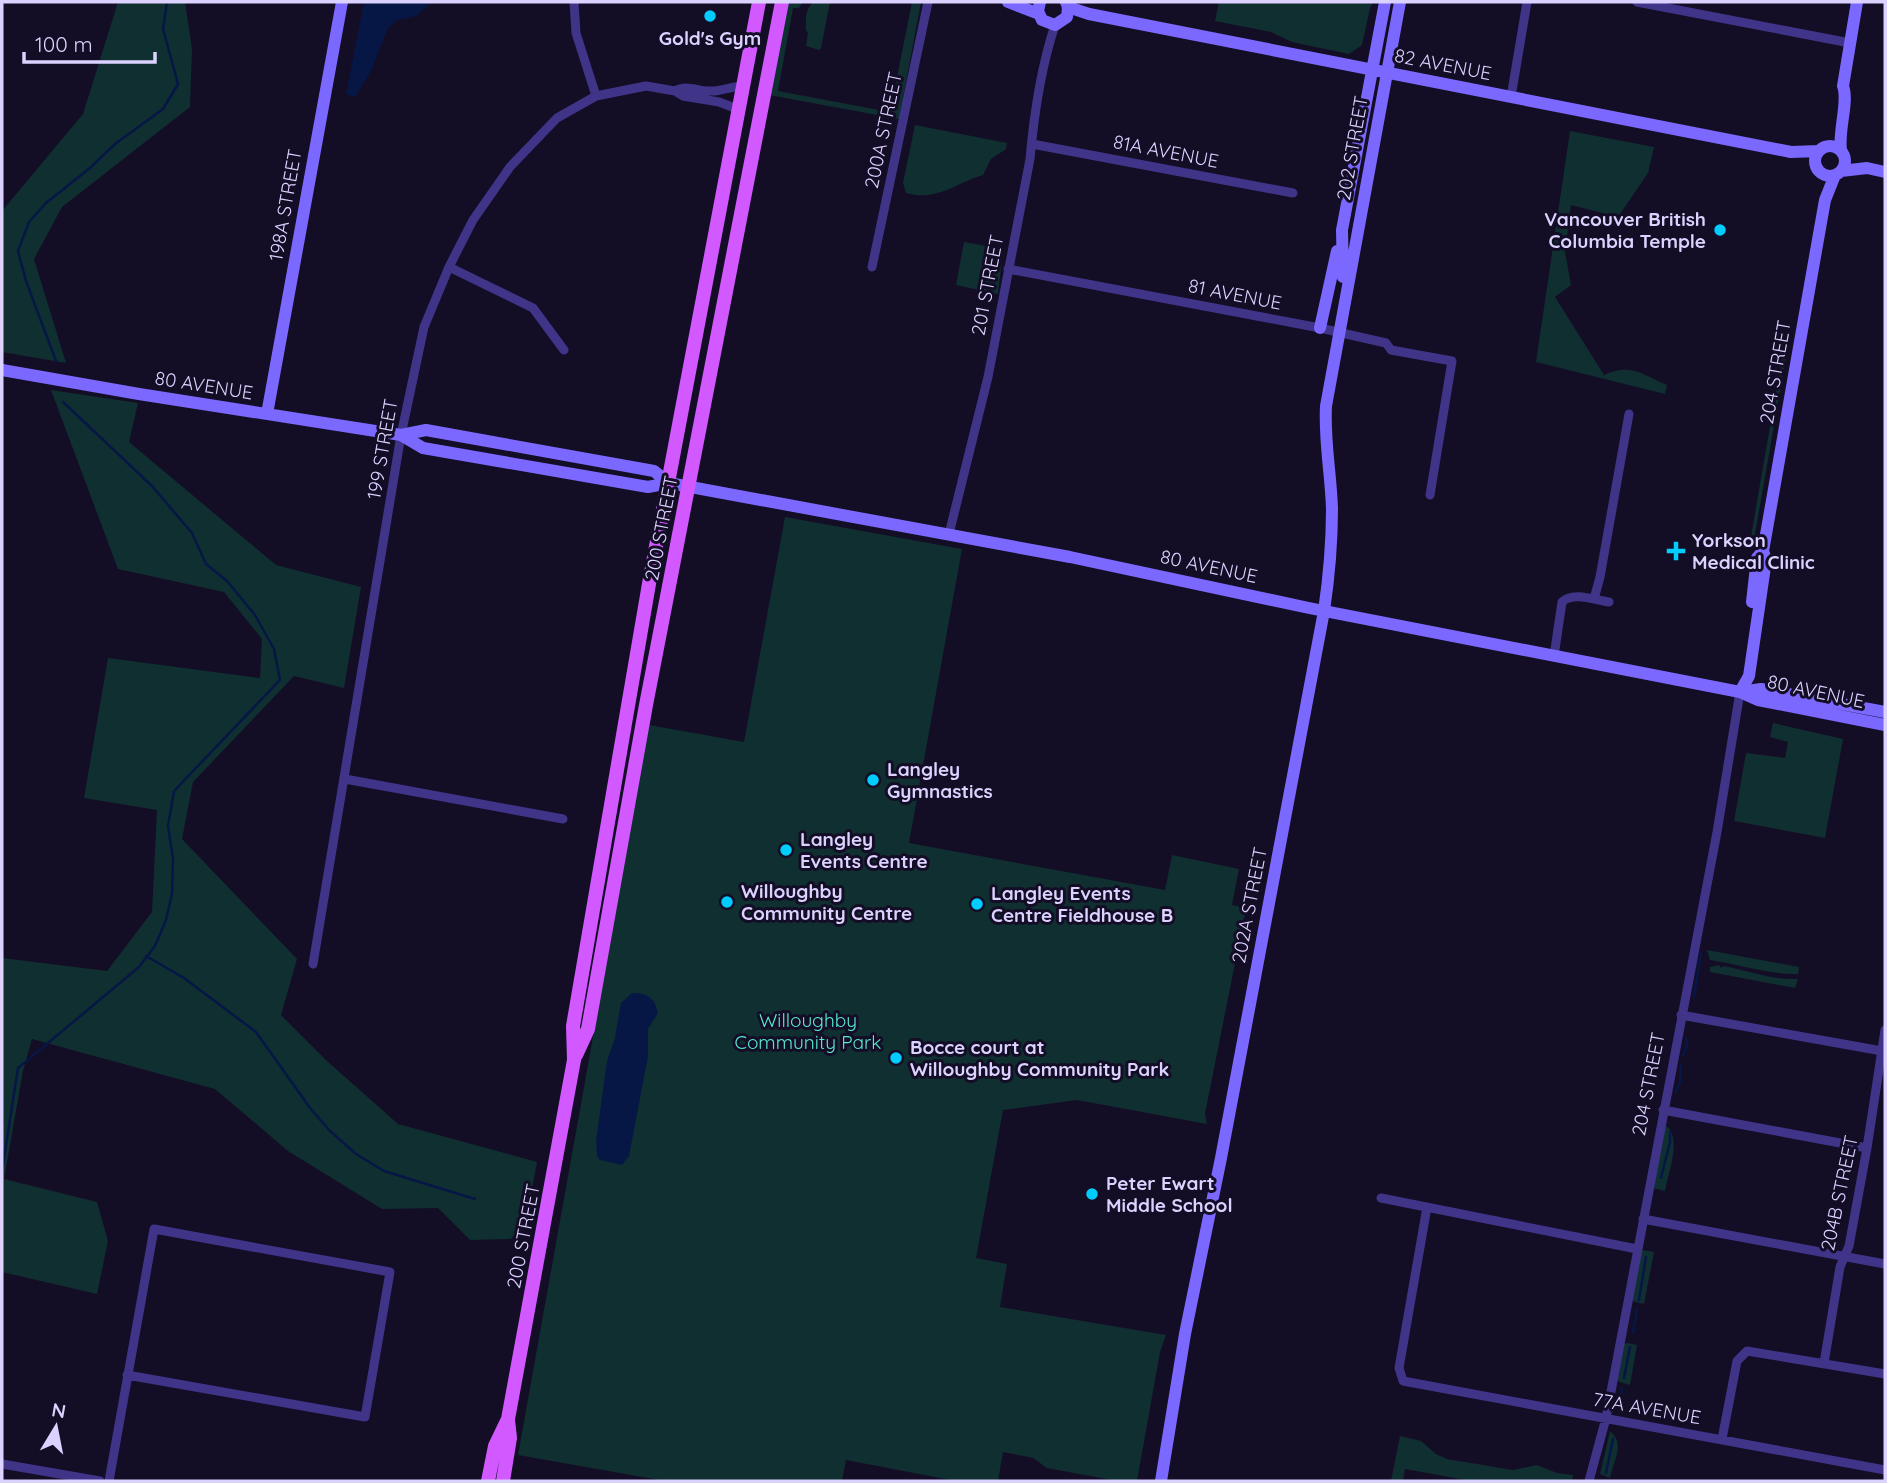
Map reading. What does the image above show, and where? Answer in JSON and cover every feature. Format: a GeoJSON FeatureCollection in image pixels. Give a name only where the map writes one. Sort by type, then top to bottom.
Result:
{"type":"FeatureCollection","features":[{"type":"Feature","properties":{"kind":"main road","name":"198A STREET"},"geometry":{"type":"LineString","coordinates":[[267,414],[342,2]]}},
{"type":"Feature","properties":{"kind":"main road","name":"200 STREET"},"geometry":{"type":"LineString","coordinates":[[488,1481],[495,1446],[508,1419],[574,1060],[573,1026],[650,578],[759,2]]}},
{"type":"Feature","properties":{"kind":"main road","name":"200 STREET"},"geometry":{"type":"LineString","coordinates":[[574,1060],[588,1029],[641,730],[782,2]]}},
{"type":"Feature","properties":{"kind":"main road"},"geometry":{"type":"LineString","coordinates":[[1008,2],[1045,16],[1067,9]]}},
{"type":"Feature","properties":{"kind":"main road","name":"202 STREET"},"geometry":{"type":"LineString","coordinates":[[1344,302],[1342,230],[1385,2]]}},
{"type":"Feature","properties":{"kind":"main road","name":"202 STREET"},"geometry":{"type":"LineString","coordinates":[[1339,332],[1400,2]]}},
{"type":"Feature","properties":{"kind":"main road"},"geometry":{"type":"LineString","coordinates":[[1829,171],[1816,157],[1833,130],[1857,2]]}},
{"type":"Feature","properties":{"kind":"main road","name":"82 AVENUE"},"geometry":{"type":"LineString","coordinates":[[1067,9],[1791,152],[1829,171]]}},
{"type":"Feature","properties":{"kind":"main road"},"geometry":{"type":"LineString","coordinates":[[1829,171],[1846,162],[1840,127],[1845,92],[1843,86]]}},
{"type":"Feature","properties":{"kind":"main road","name":"82 AVENUE"},"geometry":{"type":"LineString","coordinates":[[1791,152],[1835,146],[1843,154]]}},
{"type":"Feature","properties":{"kind":"main road"},"geometry":{"type":"LineString","coordinates":[[1843,154],[1867,168]]}},
{"type":"Feature","properties":{"kind":"main road"},"geometry":{"type":"LineString","coordinates":[[1829,171],[1867,168],[1885,172]]}},
{"type":"Feature","properties":{"kind":"main road","name":"204 STREET"},"geometry":{"type":"LineString","coordinates":[[1740,692],[1749,676],[1766,560],[1763,551],[1829,171]]}},
{"type":"Feature","properties":{"kind":"main road"},"geometry":{"type":"LineString","coordinates":[[1320,328],[1342,230]]}},
{"type":"Feature","properties":{"kind":"main road","name":"202A STREET"},"geometry":{"type":"LineString","coordinates":[[1161,1481],[1185,1334],[1324,611],[1331,548],[1332,508],[1325,423],[1339,332]]}},
{"type":"Feature","properties":{"kind":"main road","name":"80 AVENUE"},"geometry":{"type":"LineString","coordinates":[[2,370],[401,435],[426,430],[654,471],[669,483],[688,487],[1120,567],[1324,611],[1740,692],[1758,700],[1885,725]]}},
{"type":"Feature","properties":{"kind":"main road","name":"80 AVENUE"},"geometry":{"type":"LineString","coordinates":[[1740,692],[1761,689],[1885,712]]}},
{"type":"Feature","properties":{"kind":"main road","name":"200 STREET"},"geometry":{"type":"LineString","coordinates":[[503,1481],[510,1438],[508,1419]]}},
{"type":"Feature","properties":{"kind":"street"},"geometry":{"type":"LineString","coordinates":[[574,2],[576,33],[596,96],[646,86],[719,102],[740,110]]}},
{"type":"Feature","properties":{"kind":"street","name":"200A STREET"},"geometry":{"type":"LineString","coordinates":[[872,267],[928,2]]}},
{"type":"Feature","properties":{"kind":"street"},"geometry":{"type":"LineString","coordinates":[[1511,97],[1527,2]]}},
{"type":"Feature","properties":{"kind":"street"},"geometry":{"type":"LineString","coordinates":[[1637,2],[1850,43]]}},
{"type":"Feature","properties":{"kind":"street","name":"201 STREET"},"geometry":{"type":"LineString","coordinates":[[949,534],[988,377],[1032,144],[1049,41],[1045,16]]}},
{"type":"Feature","properties":{"kind":"street"},"geometry":{"type":"LineString","coordinates":[[675,91],[683,86],[710,91],[730,85],[744,86]]}},
{"type":"Feature","properties":{"kind":"street","name":"199 STREET"},"geometry":{"type":"LineString","coordinates":[[313,964],[401,435],[424,327],[449,267],[473,220],[510,167],[557,118],[596,96]]}},
{"type":"Feature","properties":{"kind":"street","name":"81A AVENUE"},"geometry":{"type":"LineString","coordinates":[[1032,144],[1293,193]]}},
{"type":"Feature","properties":{"kind":"street"},"geometry":{"type":"LineString","coordinates":[[449,267],[533,308],[564,350]]}},
{"type":"Feature","properties":{"kind":"street","name":"81 AVENUE"},"geometry":{"type":"LineString","coordinates":[[1008,269],[1320,328],[1386,343],[1391,350],[1452,361],[1430,495]]}},
{"type":"Feature","properties":{"kind":"street"},"geometry":{"type":"LineString","coordinates":[[1594,599],[1629,414]]}},
{"type":"Feature","properties":{"kind":"street"},"geometry":{"type":"LineString","coordinates":[[1554,656],[1562,602],[1566,598],[1578,597],[1609,602]]}},
{"type":"Feature","properties":{"kind":"street","name":"204 STREET"},"geometry":{"type":"LineString","coordinates":[[1589,1481],[1606,1418],[1662,1110],[1717,832],[1740,692]]}},
{"type":"Feature","properties":{"kind":"street"},"geometry":{"type":"LineString","coordinates":[[345,779],[563,819]]}},
{"type":"Feature","properties":{"kind":"street"},"geometry":{"type":"LineString","coordinates":[[1681,1015],[1882,1051]]}},
{"type":"Feature","properties":{"kind":"street","name":"204B STREET"},"geometry":{"type":"LineString","coordinates":[[1824,1363],[1840,1267],[1849,1246],[1867,1148],[1885,1030]]}},
{"type":"Feature","properties":{"kind":"street"},"geometry":{"type":"LineString","coordinates":[[1662,1110],[1867,1148]]}},
{"type":"Feature","properties":{"kind":"street"},"geometry":{"type":"LineString","coordinates":[[1381,1198],[1637,1249]]}},
{"type":"Feature","properties":{"kind":"street","name":"77A AVENUE"},"geometry":{"type":"LineString","coordinates":[[1427,1207],[1399,1368],[1403,1381],[1885,1470]]}},
{"type":"Feature","properties":{"kind":"street"},"geometry":{"type":"LineString","coordinates":[[1643,1219],[1885,1264]]}},
{"type":"Feature","properties":{"kind":"street"},"geometry":{"type":"LineString","coordinates":[[109,1481],[127,1375],[154,1229],[390,1272],[365,1417],[127,1375]]}},
{"type":"Feature","properties":{"kind":"street"},"geometry":{"type":"LineString","coordinates":[[1721,1440],[1737,1362],[1743,1353],[1752,1350],[1885,1374]]}},
{"type":"Feature","properties":{"kind":"street"},"geometry":{"type":"LineString","coordinates":[[2,1464],[100,1481]]}},
{"type":"Feature","properties":{"kind":"green space"},"geometry":{"type":"Polygon","coordinates":[[[118,2],[185,2],[192,49],[190,107],[62,207],[34,259],[66,363],[2,352],[2,211],[83,114],[118,2]]]}},
{"type":"Feature","properties":{"kind":"green space"},"geometry":{"type":"Polygon","coordinates":[[[785,2],[803,2],[799,8],[793,8],[778,91],[890,112],[912,2],[921,2],[899,119],[769,95],[785,2]]]}},
{"type":"Feature","properties":{"kind":"green space"},"geometry":{"type":"Polygon","coordinates":[[[814,2],[830,2],[819,50],[806,46],[806,15],[814,2]]]}},
{"type":"Feature","properties":{"kind":"green space"},"geometry":{"type":"Polygon","coordinates":[[[1219,2],[1373,2],[1362,45],[1349,54],[1292,42],[1271,32],[1215,21],[1219,2]]]}},
{"type":"Feature","properties":{"kind":"green space"},"geometry":{"type":"Polygon","coordinates":[[[915,125],[1007,143],[1006,149],[991,159],[983,175],[936,193],[906,193],[903,183],[915,125]]]}},
{"type":"Feature","properties":{"kind":"green space"},"geometry":{"type":"Polygon","coordinates":[[[1570,131],[1654,147],[1648,173],[1618,217],[1571,205],[1565,252],[1571,285],[1555,297],[1604,375],[1622,370],[1636,371],[1667,385],[1665,394],[1536,362],[1570,131]]]}},
{"type":"Feature","properties":{"kind":"green space"},"geometry":{"type":"Polygon","coordinates":[[[964,242],[1003,249],[998,294],[956,285],[964,242]]]}},
{"type":"Feature","properties":{"kind":"green space"},"geometry":{"type":"Polygon","coordinates":[[[1785,340],[1789,340],[1754,540],[1750,542],[1785,340]]]}},
{"type":"Feature","properties":{"kind":"green space"},"geometry":{"type":"Polygon","coordinates":[[[51,390],[138,403],[129,442],[276,565],[361,587],[344,688],[294,676],[193,782],[182,839],[297,959],[281,1015],[327,1061],[398,1124],[537,1162],[526,1221],[511,1239],[470,1240],[438,1208],[382,1209],[288,1151],[215,1089],[32,1039],[23,1071],[4,1179],[97,1202],[108,1241],[97,1294],[2,1272],[2,958],[107,971],[152,912],[157,810],[84,798],[108,658],[260,678],[262,639],[224,592],[118,569],[51,390]]]}},
{"type":"Feature","properties":{"kind":"green space","name":"Willoughby Community Park"},"geometry":{"type":"Polygon","coordinates":[[[785,517],[962,549],[909,843],[1165,890],[1172,855],[1239,869],[1232,905],[1246,908],[1205,1114],[1207,1124],[1077,1100],[1003,1110],[976,1258],[1007,1264],[1000,1307],[1166,1335],[1160,1352],[1137,1481],[1117,1481],[1047,1468],[1033,1458],[1003,1452],[998,1481],[956,1481],[846,1460],[842,1481],[665,1481],[518,1455],[649,725],[744,742],[785,517]]]}},
{"type":"Feature","properties":{"kind":"green space"},"geometry":{"type":"Polygon","coordinates":[[[1773,723],[1843,739],[1825,838],[1734,821],[1746,753],[1785,758],[1788,742],[1770,737],[1773,723]]]}},
{"type":"Feature","properties":{"kind":"green space"},"geometry":{"type":"Polygon","coordinates":[[[1707,950],[1799,967],[1798,974],[1765,971],[1710,960],[1707,950]]]}},
{"type":"Feature","properties":{"kind":"green space"},"geometry":{"type":"Polygon","coordinates":[[[1719,965],[1721,968],[1724,966],[1770,977],[1798,979],[1795,988],[1710,972],[1710,967],[1719,965]]]}},
{"type":"Feature","properties":{"kind":"green space"},"geometry":{"type":"Polygon","coordinates":[[[1665,1125],[1673,1137],[1674,1146],[1665,1191],[1653,1188],[1665,1125]]]}},
{"type":"Feature","properties":{"kind":"green space"},"geometry":{"type":"Polygon","coordinates":[[[1643,1250],[1654,1252],[1644,1304],[1632,1301],[1643,1250]]]}},
{"type":"Feature","properties":{"kind":"green space"},"geometry":{"type":"Polygon","coordinates":[[[1624,1344],[1637,1345],[1630,1385],[1617,1381],[1624,1344]]]}},
{"type":"Feature","properties":{"kind":"green space"},"geometry":{"type":"Polygon","coordinates":[[[1610,1431],[1615,1436],[1618,1447],[1610,1478],[1600,1474],[1610,1431]]]}},
{"type":"Feature","properties":{"kind":"green space"},"geometry":{"type":"Polygon","coordinates":[[[1400,1436],[1421,1441],[1436,1454],[1447,1459],[1513,1470],[1537,1465],[1557,1473],[1573,1475],[1572,1481],[1471,1481],[1405,1469],[1403,1481],[1391,1481],[1400,1436]]]}},
{"type":"Feature","properties":{"kind":"water"},"geometry":{"type":"Polygon","coordinates":[[[364,2],[432,2],[416,16],[398,20],[388,28],[371,71],[355,97],[346,94],[364,2]]]}},
{"type":"Feature","properties":{"kind":"water"},"geometry":{"type":"Polygon","coordinates":[[[632,993],[650,997],[658,1013],[648,1029],[648,1056],[629,1156],[622,1165],[600,1160],[597,1156],[596,1141],[607,1061],[615,1038],[621,1003],[632,993]]]}},
{"type":"Feature","properties":{"kind":"waterway"},"geometry":{"type":"LineString","coordinates":[[56,361],[26,281],[18,251],[29,222],[46,203],[115,144],[163,109],[178,84],[163,29],[167,2]]}},
{"type":"Feature","properties":{"kind":"waterway"},"geometry":{"type":"LineString","coordinates":[[2,1171],[18,1068],[139,967],[155,946],[166,920],[172,894],[173,859],[168,826],[174,791],[280,680],[274,649],[255,615],[227,581],[206,564],[192,533],[152,486],[63,402]]}},
{"type":"Feature","properties":{"kind":"waterway"},"geometry":{"type":"LineString","coordinates":[[1694,997],[1701,953]]}},
{"type":"Feature","properties":{"kind":"waterway"},"geometry":{"type":"LineString","coordinates":[[146,956],[184,978],[256,1032],[310,1108],[329,1130],[356,1154],[384,1171],[475,1199]]}},
{"type":"Feature","properties":{"kind":"waterway"},"geometry":{"type":"LineString","coordinates":[[1683,1055],[1687,1046],[1686,1038]]}},
{"type":"Feature","properties":{"kind":"waterway"},"geometry":{"type":"LineString","coordinates":[[1676,1092],[1680,1083],[1681,1065]]}},
{"type":"Feature","properties":{"kind":"waterway"},"geometry":{"type":"LineString","coordinates":[[1661,1178],[1670,1132]]}},
{"type":"Feature","properties":{"kind":"waterway"},"geometry":{"type":"LineString","coordinates":[[1639,1300],[1646,1257]]}},
{"type":"Feature","properties":{"kind":"waterway"},"geometry":{"type":"LineString","coordinates":[[1633,1333],[1637,1308]]}},
{"type":"Feature","properties":{"kind":"waterway"},"geometry":{"type":"LineString","coordinates":[[1624,1378],[1630,1347]]}},
{"type":"Feature","properties":{"kind":"waterway"},"geometry":{"type":"LineString","coordinates":[[1620,1401],[1622,1388]]}},
{"type":"Feature","properties":{"kind":"waterway"},"geometry":{"type":"LineString","coordinates":[[1606,1473],[1613,1439]]}},
{"type":"Feature","properties":{"kind":"place","name":"Gold's Gym"},"geometry":{"type":"Point","coordinates":[710,16]}},
{"type":"Feature","properties":{"kind":"place","name":"Vancouver British Columbia Temple"},"geometry":{"type":"Point","coordinates":[1720,230]}},
{"type":"Feature","properties":{"kind":"place","name":"Yorkson Medical Clinic"},"geometry":{"type":"Point","coordinates":[1676,551]}},
{"type":"Feature","properties":{"kind":"place","name":"Langley Gymnastics"},"geometry":{"type":"Point","coordinates":[873,780]}},
{"type":"Feature","properties":{"kind":"place","name":"Langley Events Centre"},"geometry":{"type":"Point","coordinates":[786,850]}},
{"type":"Feature","properties":{"kind":"place","name":"Willoughby Community Centre"},"geometry":{"type":"Point","coordinates":[727,902]}},
{"type":"Feature","properties":{"kind":"place","name":"Langley Events Centre Fieldhouse B"},"geometry":{"type":"Point","coordinates":[977,904]}},
{"type":"Feature","properties":{"kind":"place","name":"Bocce court at Willoughby Community Park"},"geometry":{"type":"Point","coordinates":[896,1058]}},
{"type":"Feature","properties":{"kind":"place","name":"Peter Ewart Middle School"},"geometry":{"type":"Point","coordinates":[1092,1194]}}]}
